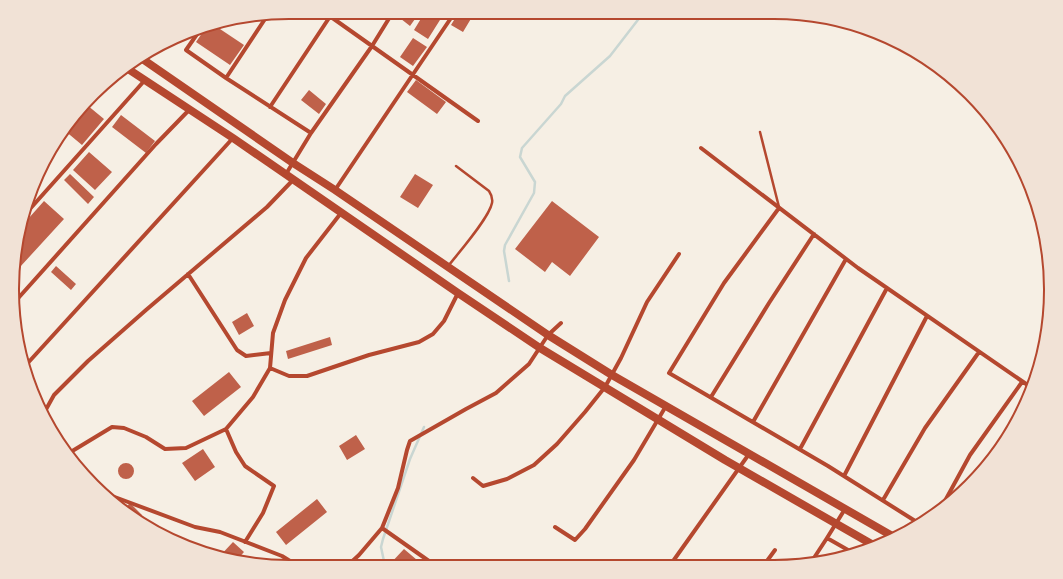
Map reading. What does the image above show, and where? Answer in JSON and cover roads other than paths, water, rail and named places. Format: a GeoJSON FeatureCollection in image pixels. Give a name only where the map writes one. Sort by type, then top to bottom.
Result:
{"type":"FeatureCollection","features":[{"type":"Feature","properties":{"kind":"main road"},"geometry":{"type":"LineString","coordinates":[[145,61],[292,163],[335,190],[548,335],[612,375],[889,534]]}},
{"type":"Feature","properties":{"kind":"main road"},"geometry":{"type":"LineString","coordinates":[[131,71],[233,138],[540,348],[739,468],[869,542]]}},
{"type":"Feature","properties":{"kind":"street"},"geometry":{"type":"LineString","coordinates":[[270,107],[328,19]]}},
{"type":"Feature","properties":{"kind":"street"},"geometry":{"type":"LineString","coordinates":[[334,19],[478,121]]}},
{"type":"Feature","properties":{"kind":"street"},"geometry":{"type":"LineString","coordinates":[[286,174],[311,133],[372,46],[389,19]]}},
{"type":"Feature","properties":{"kind":"street"},"geometry":{"type":"LineString","coordinates":[[335,190],[450,19]]}},
{"type":"Feature","properties":{"kind":"street"},"geometry":{"type":"LineString","coordinates":[[226,78],[264,20]]}},
{"type":"Feature","properties":{"kind":"street"},"geometry":{"type":"LineString","coordinates":[[195,36],[186,50],[311,133]]}},
{"type":"Feature","properties":{"kind":"street"},"geometry":{"type":"LineString","coordinates":[[32,207],[145,80]]}},
{"type":"Feature","properties":{"kind":"street"},"geometry":{"type":"LineString","coordinates":[[19,297],[156,144],[190,109]]}},
{"type":"Feature","properties":{"kind":"street"},"geometry":{"type":"LineString","coordinates":[[29,362],[233,138]]}},
{"type":"Feature","properties":{"kind":"street"},"geometry":{"type":"LineString","coordinates":[[701,148],[846,259],[1026,385]]}},
{"type":"Feature","properties":{"kind":"street"},"geometry":{"type":"LineString","coordinates":[[47,408],[54,395],[88,361],[267,207],[293,180]]}},
{"type":"Feature","properties":{"kind":"street"},"geometry":{"type":"LineString","coordinates":[[779,208],[724,283],[669,373],[800,449],[914,520]]}},
{"type":"Feature","properties":{"kind":"street"},"geometry":{"type":"LineString","coordinates":[[72,450],[112,427],[124,428],[165,449],[186,448],[226,429],[253,397],[270,368],[273,333],[285,300],[306,258],[341,213]]}},
{"type":"Feature","properties":{"kind":"street"},"geometry":{"type":"LineString","coordinates":[[711,398],[769,303],[814,234]]}},
{"type":"Feature","properties":{"kind":"street"},"geometry":{"type":"LineString","coordinates":[[473,478],[483,486],[507,478],[534,465],[557,444],[605,387],[621,358],[647,302],[679,254]]}},
{"type":"Feature","properties":{"kind":"street"},"geometry":{"type":"LineString","coordinates":[[753,422],[846,259]]}},
{"type":"Feature","properties":{"kind":"street"},"geometry":{"type":"LineString","coordinates":[[188,274],[237,350],[246,356],[271,354]]}},
{"type":"Feature","properties":{"kind":"street"},"geometry":{"type":"LineString","coordinates":[[800,449],[886,288]]}},
{"type":"Feature","properties":{"kind":"street"},"geometry":{"type":"LineString","coordinates":[[270,368],[289,376],[308,376],[369,355],[419,342],[433,334],[444,321],[458,293]]}},
{"type":"Feature","properties":{"kind":"street"},"geometry":{"type":"LineString","coordinates":[[844,476],[928,316]]}},
{"type":"Feature","properties":{"kind":"street"},"geometry":{"type":"LineString","coordinates":[[354,560],[383,528],[398,488],[410,441],[496,393],[529,364],[548,335],[561,323]]}},
{"type":"Feature","properties":{"kind":"street"},"geometry":{"type":"LineString","coordinates":[[883,500],[925,428],[979,352]]}},
{"type":"Feature","properties":{"kind":"street"},"geometry":{"type":"LineString","coordinates":[[947,497],[970,455],[1022,382]]}},
{"type":"Feature","properties":{"kind":"street"},"geometry":{"type":"LineString","coordinates":[[555,527],[575,540],[585,529],[634,460],[666,406]]}},
{"type":"Feature","properties":{"kind":"street"},"geometry":{"type":"LineString","coordinates":[[226,429],[236,452],[245,466],[274,486],[264,513],[245,542]]}},
{"type":"Feature","properties":{"kind":"street"},"geometry":{"type":"LineString","coordinates":[[673,560],[749,453]]}},
{"type":"Feature","properties":{"kind":"street"},"geometry":{"type":"LineString","coordinates":[[117,498],[195,527],[220,532],[282,556],[288,560]]}},
{"type":"Feature","properties":{"kind":"street"},"geometry":{"type":"LineString","coordinates":[[815,557],[846,509]]}},
{"type":"Feature","properties":{"kind":"street"},"geometry":{"type":"LineString","coordinates":[[383,528],[428,560]]}},
{"type":"Feature","properties":{"kind":"street"},"geometry":{"type":"LineString","coordinates":[[827,538],[848,550]]}},
{"type":"Feature","properties":{"kind":"street"},"geometry":{"type":"LineString","coordinates":[[768,560],[775,550]]}},
{"type":"Feature","properties":{"kind":"lane"},"geometry":{"type":"LineString","coordinates":[[760,132],[779,208]]}},
{"type":"Feature","properties":{"kind":"lane"},"geometry":{"type":"LineString","coordinates":[[447,267],[485,218],[492,203],[492,195],[489,191],[456,166]]}},
{"type":"Feature","properties":{"kind":"waterway"},"geometry":{"type":"LineString","coordinates":[[509,281],[504,251],[505,245],[534,193],[535,182],[520,157],[522,148],[561,104],[565,96],[610,56],[639,19]]}},
{"type":"Feature","properties":{"kind":"waterway"},"geometry":{"type":"LineString","coordinates":[[384,560],[381,547],[383,539],[410,459],[424,427]]}}]}
